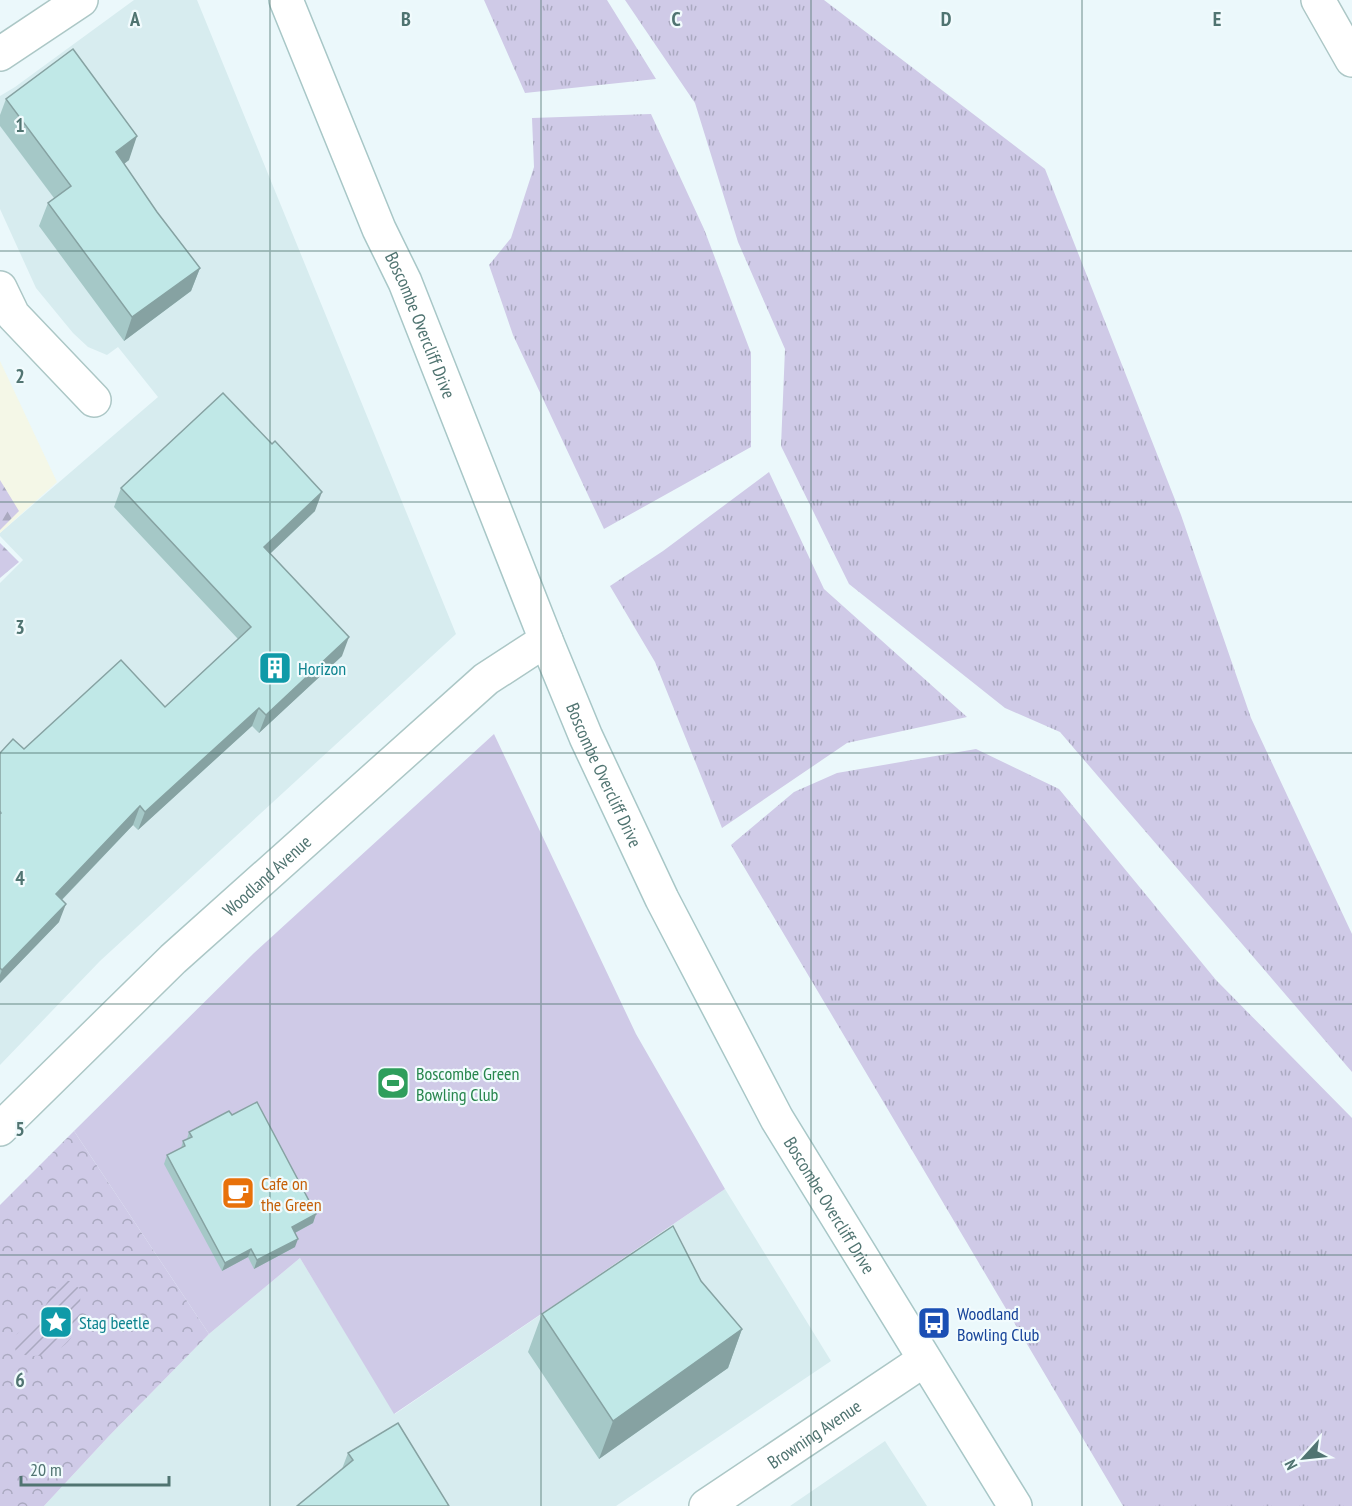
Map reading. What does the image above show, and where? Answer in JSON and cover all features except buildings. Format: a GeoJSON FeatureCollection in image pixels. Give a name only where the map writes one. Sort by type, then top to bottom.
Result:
{"type":"FeatureCollection","features":[{"type":"Feature","properties":{"kind":"street"},"geometry":{"type":"LineString","coordinates":[[0,54],[81,0]]}},
{"type":"Feature","properties":{"kind":"street","name":"Boscombe Overcliff Drive"},"geometry":{"type":"LineString","coordinates":[[286,0],[379,229],[405,282],[586,737],[662,899],[801,1160],[1015,1506]]}},
{"type":"Feature","properties":{"kind":"street"},"geometry":{"type":"LineString","coordinates":[[1318,0],[1352,60]]}},
{"type":"Feature","properties":{"kind":"street"},"geometry":{"type":"LineString","coordinates":[[0,288],[13,315],[94,400]]}},
{"type":"Feature","properties":{"kind":"street","name":"Woodland Avenue"},"geometry":{"type":"LineString","coordinates":[[0,1129],[191,943],[486,680],[546,640]]}},
{"type":"Feature","properties":{"kind":"street","name":"Browning Avenue"},"geometry":{"type":"LineString","coordinates":[[706,1506],[924,1360]]}},
{"type":"Feature","properties":{"kind":"shaded area"},"geometry":{"type":"Polygon","coordinates":[[[134,0],[197,0],[456,634],[100,961],[0,1065],[0,583],[23,560],[0,536],[0,533],[158,397],[118,347],[107,355],[88,347],[73,333],[36,288],[0,209],[0,96],[134,0]]]}},
{"type":"Feature","properties":{"kind":"shaded area"},"geometry":{"type":"Polygon","coordinates":[[[0,361],[57,482],[0,533],[0,361]]]}},
{"type":"Feature","properties":{"kind":"shaded area"},"geometry":{"type":"Polygon","coordinates":[[[725,1189],[831,1361],[616,1506],[44,1506],[209,1334],[300,1258],[395,1414],[725,1189]]]}},
{"type":"Feature","properties":{"kind":"shaded area"},"geometry":{"type":"Polygon","coordinates":[[[885,1441],[927,1506],[790,1506],[885,1441]]]}},
{"type":"Feature","properties":{"kind":"green space"},"geometry":{"type":"Polygon","coordinates":[[[484,0],[607,0],[656,79],[525,93],[484,0]]]}},
{"type":"Feature","properties":{"kind":"green space"},"geometry":{"type":"Polygon","coordinates":[[[625,0],[824,0],[1045,169],[1181,515],[1251,718],[1352,934],[1352,1072],[1060,732],[1005,708],[849,584],[781,446],[785,349],[738,242],[695,103],[625,0]]]}},
{"type":"Feature","properties":{"kind":"green space"},"geometry":{"type":"Polygon","coordinates":[[[651,114],[704,229],[751,353],[751,447],[604,529],[513,335],[489,265],[511,238],[534,167],[532,118],[651,114]]]}},
{"type":"Feature","properties":{"kind":"green space"},"geometry":{"type":"Polygon","coordinates":[[[769,472],[824,589],[967,717],[847,743],[722,828],[655,662],[610,586],[663,551],[769,472]]]}},
{"type":"Feature","properties":{"kind":"green space"},"geometry":{"type":"Polygon","coordinates":[[[0,480],[19,511],[0,530],[0,480]]]}},
{"type":"Feature","properties":{"kind":"green space"},"geometry":{"type":"Polygon","coordinates":[[[0,543],[19,562],[0,578],[0,543]]]}},
{"type":"Feature","properties":{"kind":"green space","name":"Boscombe Green Bowling Club"},"geometry":{"type":"Polygon","coordinates":[[[494,734],[636,1034],[725,1189],[394,1414],[300,1258],[209,1334],[74,1131],[254,953],[494,734]]]}},
{"type":"Feature","properties":{"kind":"green space"},"geometry":{"type":"Polygon","coordinates":[[[976,749],[1059,789],[1216,980],[1352,1118],[1352,1506],[1123,1506],[731,845],[794,792],[837,773],[976,749]]]}},
{"type":"Feature","properties":{"kind":"green space"},"geometry":{"type":"Polygon","coordinates":[[[74,1131],[209,1334],[44,1506],[0,1506],[0,1205],[74,1131]]]}},
{"type":"Feature","properties":{"kind":"green space"},"geometry":{"type":"Polygon","coordinates":[[[60,1281],[70,1281],[80,1289],[78,1320],[73,1335],[62,1347],[49,1353],[29,1356],[16,1352],[14,1344],[17,1334],[38,1318],[60,1281]]]}},
{"type":"Feature","properties":{"kind":"place","name":"Horizon"},"geometry":{"type":"Point","coordinates":[275,668]}},
{"type":"Feature","properties":{"kind":"place","name":"Boscombe Green Bowling Club"},"geometry":{"type":"Point","coordinates":[393,1083]}},
{"type":"Feature","properties":{"kind":"place","name":"Cafe on the Green"},"geometry":{"type":"Point","coordinates":[238,1193]}},
{"type":"Feature","properties":{"kind":"place","name":"Stag beetle"},"geometry":{"type":"Point","coordinates":[56,1322]}},
{"type":"Feature","properties":{"kind":"place","name":"Woodland Bowling Club"},"geometry":{"type":"Point","coordinates":[934,1323]}}]}
